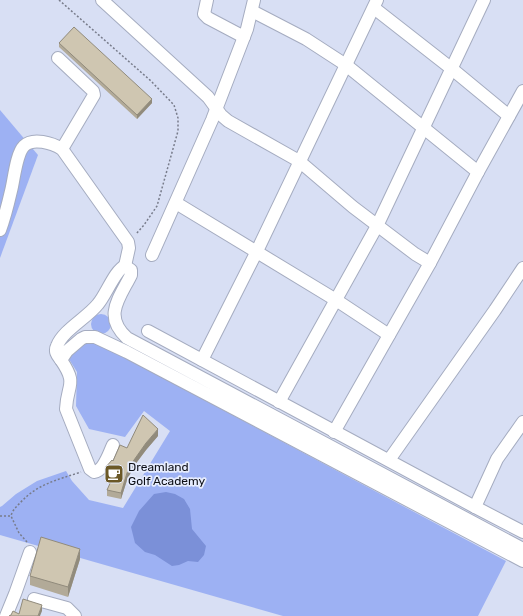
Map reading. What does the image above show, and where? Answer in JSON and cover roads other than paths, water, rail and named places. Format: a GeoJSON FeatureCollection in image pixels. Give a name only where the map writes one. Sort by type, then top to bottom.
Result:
{"type":"FeatureCollection","features":[{"type":"Feature","properties":{"kind":"street"},"geometry":{"type":"LineString","coordinates":[[102,0],[208,97],[221,115],[228,121],[299,161],[340,197],[377,226],[415,254],[430,263]]}},
{"type":"Feature","properties":{"kind":"street"},"geometry":{"type":"LineString","coordinates":[[207,0],[204,14],[208,18],[244,37]]}},
{"type":"Feature","properties":{"kind":"street"},"geometry":{"type":"LineString","coordinates":[[279,402],[377,226],[484,0]]}},
{"type":"Feature","properties":{"kind":"street"},"geometry":{"type":"LineString","coordinates":[[202,360],[257,251],[299,161],[376,4],[509,116]]}},
{"type":"Feature","properties":{"kind":"street"},"geometry":{"type":"LineString","coordinates":[[152,255],[217,108],[244,37],[253,6],[346,65],[478,172]]}},
{"type":"Feature","properties":{"kind":"street"},"geometry":{"type":"LineString","coordinates":[[58,58],[93,91],[94,95],[62,149]]}},
{"type":"Feature","properties":{"kind":"street"},"geometry":{"type":"LineString","coordinates":[[334,432],[430,263],[523,91]]}},
{"type":"Feature","properties":{"kind":"street"},"geometry":{"type":"LineString","coordinates":[[0,230],[11,192],[20,151],[24,145],[34,141],[55,145],[62,149],[128,242],[129,248],[125,266],[122,267],[102,300],[86,321],[88,331],[95,337],[523,562]]}},
{"type":"Feature","properties":{"kind":"street"},"geometry":{"type":"LineString","coordinates":[[176,202],[336,300],[389,335]]}},
{"type":"Feature","properties":{"kind":"street"},"geometry":{"type":"LineString","coordinates":[[61,360],[67,351],[80,339],[85,337],[100,338],[108,336],[114,329],[116,306],[131,270],[125,266]]}},
{"type":"Feature","properties":{"kind":"street"},"geometry":{"type":"LineString","coordinates":[[388,460],[495,310],[523,268]]}},
{"type":"Feature","properties":{"kind":"street"},"geometry":{"type":"LineString","coordinates":[[113,445],[102,468],[94,472],[90,469],[66,409],[71,386],[69,371],[55,350],[59,341],[68,332],[91,313],[100,310],[109,312],[122,333],[133,342],[523,549]]}},
{"type":"Feature","properties":{"kind":"street"},"geometry":{"type":"LineString","coordinates":[[148,331],[523,532]]}},
{"type":"Feature","properties":{"kind":"street"},"geometry":{"type":"LineString","coordinates":[[475,507],[497,459],[523,422]]}},
{"type":"Feature","properties":{"kind":"street"},"geometry":{"type":"LineString","coordinates":[[6,616],[30,549]]}},
{"type":"Feature","properties":{"kind":"street"},"geometry":{"type":"LineString","coordinates":[[34,599],[67,608],[75,616]]}},
{"type":"Feature","properties":{"kind":"place","name":"Dreamland Golf Academy"},"geometry":{"type":"Point","coordinates":[114,474]}}]}
